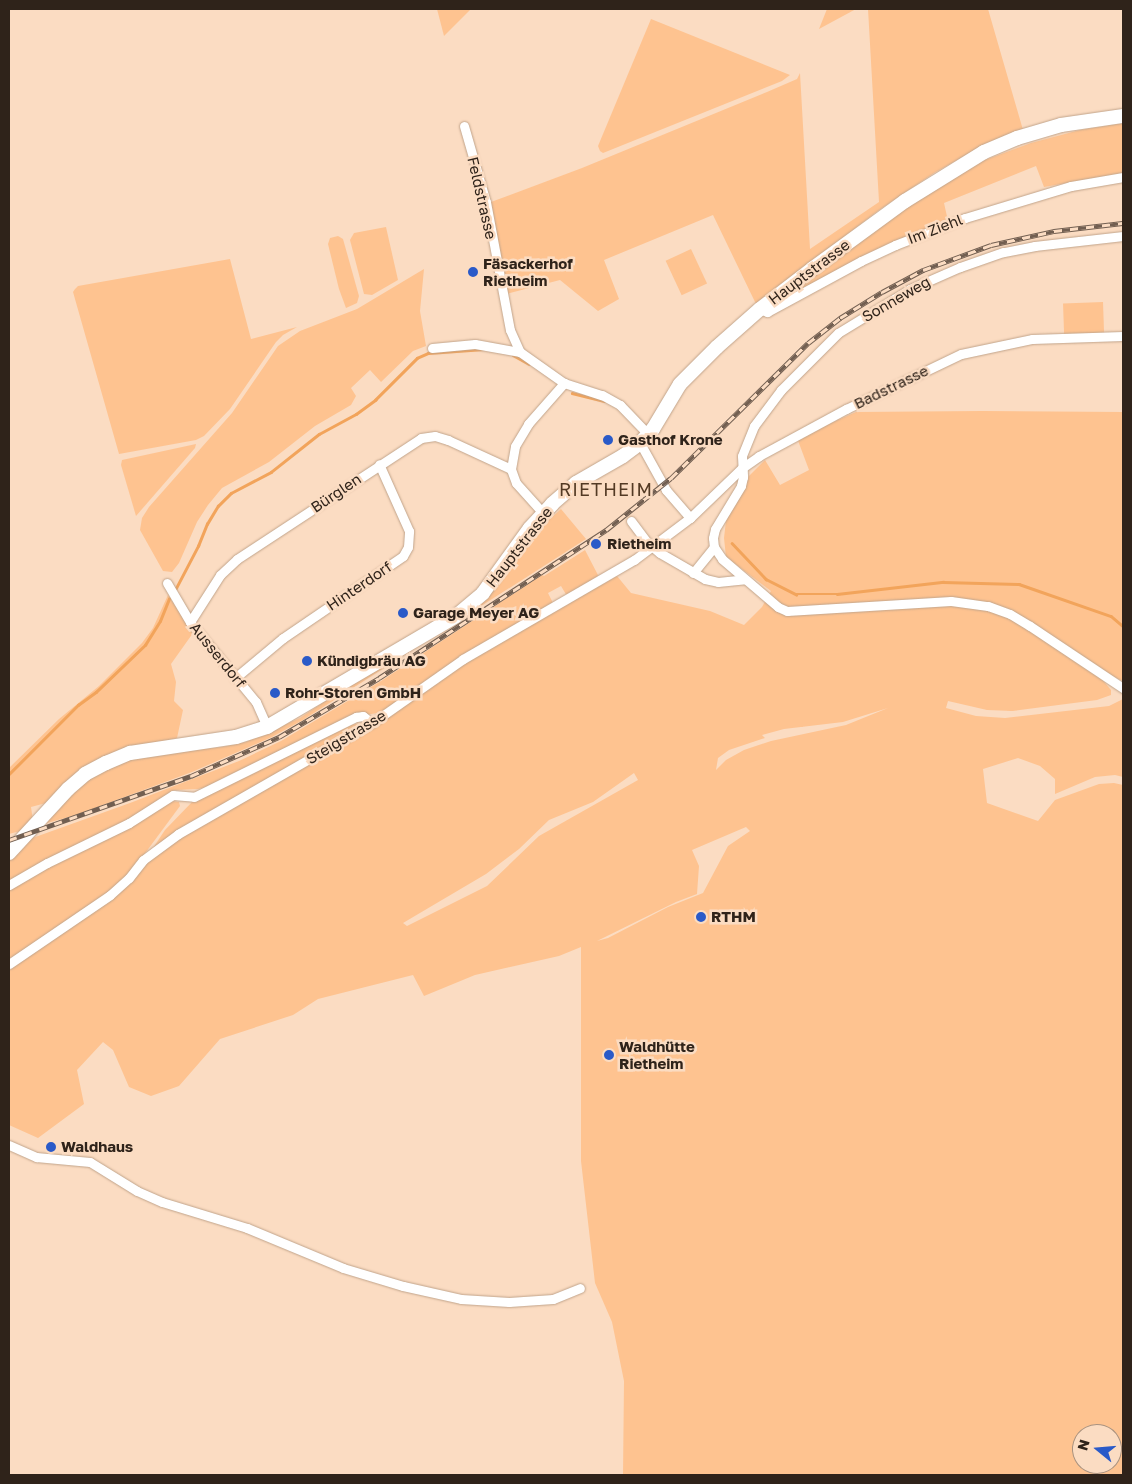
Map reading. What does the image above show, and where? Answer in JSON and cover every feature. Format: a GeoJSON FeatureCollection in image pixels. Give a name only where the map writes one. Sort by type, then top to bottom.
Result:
{"type":"FeatureCollection","features":[{"type":"Feature","properties":{"kind":"main road","name":"Hauptstrasse"},"geometry":{"type":"LineString","coordinates":[[9,853],[68,789],[85,774],[130,753],[236,737],[267,727],[332,691],[469,606],[483,593],[519,542],[544,513],[576,483],[623,456],[644,439],[685,379],[760,309],[905,201],[984,152],[1017,138],[1061,126],[1123,116]]}},
{"type":"Feature","properties":{"kind":"street","name":"Feldstrasse"},"geometry":{"type":"LineString","coordinates":[[464,126],[486,202],[510,330],[520,352]]}},
{"type":"Feature","properties":{"kind":"street","name":"Im Ziehl"},"geometry":{"type":"LineString","coordinates":[[760,309],[767,312],[870,257],[965,218],[1071,186],[1123,178]]}},
{"type":"Feature","properties":{"kind":"street","name":"Sonneweg"},"geometry":{"type":"LineString","coordinates":[[714,547],[715,529],[740,486],[743,477],[742,468],[745,446],[754,426],[781,390],[838,333],[879,306],[938,275],[1003,252],[1035,246],[1123,236]]}},
{"type":"Feature","properties":{"kind":"street","name":"Badstrasse"},"geometry":{"type":"LineString","coordinates":[[690,518],[742,468],[759,456],[846,409],[961,354],[1032,338],[1123,336]]}},
{"type":"Feature","properties":{"kind":"street"},"geometry":{"type":"LineString","coordinates":[[432,348],[475,344],[520,352],[564,383],[602,395],[620,405],[644,439],[666,490],[690,518]]}},
{"type":"Feature","properties":{"kind":"street"},"geometry":{"type":"LineString","coordinates":[[544,513],[516,483],[511,469],[515,446],[528,424],[564,383]]}},
{"type":"Feature","properties":{"kind":"street","name":"Bürglen"},"geometry":{"type":"LineString","coordinates":[[190,622],[220,575],[237,559],[421,438],[435,436],[448,440],[511,469]]}},
{"type":"Feature","properties":{"kind":"street","name":"Hinterdorf"},"geometry":{"type":"LineString","coordinates":[[235,678],[284,638],[403,556],[408,547],[409,531],[379,464]]}},
{"type":"Feature","properties":{"kind":"street","name":"Steigstrasse"},"geometry":{"type":"LineString","coordinates":[[9,964],[110,895],[129,878],[143,860],[178,834],[372,723],[463,659],[619,570],[690,518]]}},
{"type":"Feature","properties":{"kind":"street"},"geometry":{"type":"LineString","coordinates":[[631,521],[652,546],[693,573],[712,582],[745,579]]}},
{"type":"Feature","properties":{"kind":"street"},"geometry":{"type":"LineString","coordinates":[[693,573],[714,547],[722,559],[778,607],[787,611],[951,601],[988,606],[1010,614],[1030,626],[1123,688]]}},
{"type":"Feature","properties":{"kind":"street","name":"Ausserdorf"},"geometry":{"type":"LineString","coordinates":[[167,583],[190,622],[256,702],[267,727]]}},
{"type":"Feature","properties":{"kind":"street"},"geometry":{"type":"LineString","coordinates":[[9,885],[47,863],[129,823],[173,795],[194,797],[356,716],[363,716],[372,723]]}},
{"type":"Feature","properties":{"kind":"street"},"geometry":{"type":"LineString","coordinates":[[9,1145],[36,1157],[90,1162],[137,1190],[162,1202],[247,1228],[343,1268],[403,1286],[461,1299],[509,1302],[553,1299],[580,1288]]}},
{"type":"Feature","properties":{"kind":"shaded area"},"geometry":{"type":"Polygon","coordinates":[[[437,9],[471,9],[444,36],[437,9]]]}},
{"type":"Feature","properties":{"kind":"shaded area"},"geometry":{"type":"Polygon","coordinates":[[[827,9],[856,9],[819,29],[827,9]]]}},
{"type":"Feature","properties":{"kind":"shaded area"},"geometry":{"type":"Polygon","coordinates":[[[868,9],[988,9],[1023,130],[982,146],[934,173],[879,210],[756,304],[713,215],[604,260],[619,299],[598,311],[560,280],[506,294],[491,202],[582,168],[767,92],[797,79],[800,73],[810,249],[879,202],[868,9]]]}},
{"type":"Feature","properties":{"kind":"shaded area"},"geometry":{"type":"Polygon","coordinates":[[[651,19],[790,75],[782,81],[603,153],[598,146],[651,19]]]}},
{"type":"Feature","properties":{"kind":"shaded area"},"geometry":{"type":"Polygon","coordinates":[[[1123,123],[1123,173],[1044,187],[1036,166],[944,203],[948,221],[775,307],[801,284],[908,205],[977,163],[1031,143],[1080,130],[1123,123]]]}},
{"type":"Feature","properties":{"kind":"shaded area"},"geometry":{"type":"Polygon","coordinates":[[[386,227],[398,280],[372,295],[364,294],[350,240],[354,233],[386,227]]]}},
{"type":"Feature","properties":{"kind":"shaded area"},"geometry":{"type":"Polygon","coordinates":[[[338,236],[343,239],[359,296],[357,303],[346,308],[339,289],[328,244],[330,238],[338,236]]]}},
{"type":"Feature","properties":{"kind":"shaded area"},"geometry":{"type":"Polygon","coordinates":[[[691,249],[707,283],[682,295],[666,261],[691,249]]]}},
{"type":"Feature","properties":{"kind":"shaded area"},"geometry":{"type":"Polygon","coordinates":[[[230,259],[251,339],[297,327],[283,335],[276,342],[230,409],[204,436],[196,440],[119,454],[73,292],[78,286],[230,259]]]}},
{"type":"Feature","properties":{"kind":"shaded area"},"geometry":{"type":"Polygon","coordinates":[[[424,269],[420,311],[426,346],[413,351],[381,382],[370,370],[351,388],[356,396],[351,405],[315,426],[269,462],[222,488],[197,522],[179,563],[172,572],[163,571],[140,530],[142,518],[149,507],[232,413],[278,346],[300,331],[357,309],[424,269]]]}},
{"type":"Feature","properties":{"kind":"shaded area"},"geometry":{"type":"Polygon","coordinates":[[[1103,302],[1104,333],[1064,334],[1063,303],[1103,302]]]}},
{"type":"Feature","properties":{"kind":"shaded area"},"geometry":{"type":"Polygon","coordinates":[[[856,412],[1123,412],[1123,681],[1103,672],[1100,677],[1111,690],[1111,695],[1097,700],[1013,711],[987,710],[948,701],[946,708],[976,716],[1005,718],[1109,706],[1123,699],[1123,777],[1115,775],[1095,777],[1055,794],[1055,779],[1040,766],[1018,758],[983,769],[987,803],[1038,821],[1055,800],[1099,784],[1114,783],[1123,785],[1123,1475],[623,1475],[624,1381],[612,1322],[595,1283],[581,1161],[581,947],[559,956],[475,975],[424,996],[413,975],[318,999],[293,1015],[220,1039],[179,1086],[151,1096],[129,1087],[113,1050],[103,1042],[77,1070],[84,1104],[38,1138],[9,1125],[9,971],[39,947],[115,897],[147,863],[155,845],[165,830],[193,801],[351,725],[366,722],[162,844],[365,732],[466,662],[617,576],[631,593],[710,611],[744,625],[762,607],[771,591],[726,557],[724,538],[727,512],[746,479],[765,460],[780,485],[809,470],[797,438],[856,412]],[[888,708],[843,722],[784,729],[762,735],[765,738],[729,750],[718,758],[716,770],[726,760],[744,750],[771,741],[846,725],[888,708]],[[634,773],[593,802],[549,820],[519,849],[486,874],[403,923],[407,926],[487,886],[539,836],[638,780],[634,773]],[[746,827],[692,850],[699,866],[697,894],[676,902],[597,941],[608,938],[668,907],[703,893],[728,846],[750,831],[746,827]]]}},
{"type":"Feature","properties":{"kind":"shaded area"},"geometry":{"type":"Polygon","coordinates":[[[196,444],[195,448],[136,516],[121,465],[122,460],[196,444]]]}},
{"type":"Feature","properties":{"kind":"shaded area"},"geometry":{"type":"Polygon","coordinates":[[[561,509],[586,539],[303,720],[272,737],[192,772],[76,815],[40,825],[89,778],[134,757],[222,747],[246,742],[300,718],[370,671],[470,611],[540,528],[561,509]]]}},
{"type":"Feature","properties":{"kind":"shaded area"},"geometry":{"type":"Polygon","coordinates":[[[585,550],[599,577],[567,596],[561,586],[548,593],[553,603],[384,712],[365,715],[207,787],[174,790],[129,819],[9,882],[9,860],[27,840],[239,761],[281,741],[381,681],[542,575],[544,576],[585,550]]]}},
{"type":"Feature","properties":{"kind":"shaded area"},"geometry":{"type":"Polygon","coordinates":[[[168,595],[193,633],[171,664],[176,682],[174,701],[183,710],[177,738],[129,749],[46,803],[31,807],[33,821],[20,831],[9,834],[9,768],[59,719],[99,686],[142,643],[153,628],[168,595]]]}},
{"type":"Feature","properties":{"kind":"shaded area"},"geometry":{"type":"Polygon","coordinates":[[[172,801],[179,802],[180,806],[129,875],[106,895],[9,961],[9,888],[172,801]]]}},
{"type":"Feature","properties":{"kind":"waterway"},"geometry":{"type":"LineString","coordinates":[[175,590],[207,524],[218,506],[231,493],[271,472],[319,434],[356,414],[375,400],[417,358],[428,353],[484,349]]}},
{"type":"Feature","properties":{"kind":"waterway"},"geometry":{"type":"LineString","coordinates":[[513,355],[529,364]]}},
{"type":"Feature","properties":{"kind":"waterway"},"geometry":{"type":"LineString","coordinates":[[572,393],[604,401]]}},
{"type":"Feature","properties":{"kind":"waterway"},"geometry":{"type":"LineString","coordinates":[[732,543],[766,579],[796,594],[837,594],[943,582],[1019,584],[1111,616],[1123,626]]}},
{"type":"Feature","properties":{"kind":"waterway"},"geometry":{"type":"LineString","coordinates":[[9,774],[78,705],[96,692],[145,645],[160,621],[169,599]]}},
{"type":"Feature","properties":{"kind":"railway"},"geometry":{"type":"LineString","coordinates":[[9,840],[191,776],[279,737],[379,678],[606,530],[671,478],[808,343],[840,318],[882,292],[923,270],[991,245],[1054,231],[1123,223]]}},
{"type":"Feature","properties":{"kind":"place","name":"Fäsackerhof Rietheim"},"geometry":{"type":"Point","coordinates":[473,272]}},
{"type":"Feature","properties":{"kind":"place","name":"Gasthof Krone"},"geometry":{"type":"Point","coordinates":[608,440]}},
{"type":"Feature","properties":{"kind":"place","name":"Rietheim"},"geometry":{"type":"Point","coordinates":[596,544]}},
{"type":"Feature","properties":{"kind":"place","name":"Garage Meyer AG"},"geometry":{"type":"Point","coordinates":[403,613]}},
{"type":"Feature","properties":{"kind":"place","name":"Kündigbräu AG"},"geometry":{"type":"Point","coordinates":[307,661]}},
{"type":"Feature","properties":{"kind":"place","name":"Rohr-Storen GmbH"},"geometry":{"type":"Point","coordinates":[275,693]}},
{"type":"Feature","properties":{"kind":"place","name":"RTHM"},"geometry":{"type":"Point","coordinates":[701,917]}},
{"type":"Feature","properties":{"kind":"place","name":"Waldhütte Rietheim"},"geometry":{"type":"Point","coordinates":[609,1055]}},
{"type":"Feature","properties":{"kind":"place","name":"Waldhaus"},"geometry":{"type":"Point","coordinates":[51,1147]}},
{"type":"Feature","properties":{"kind":"district","name":"RIETHEIM"},"geometry":{"type":"Point","coordinates":[606,489]}}]}
